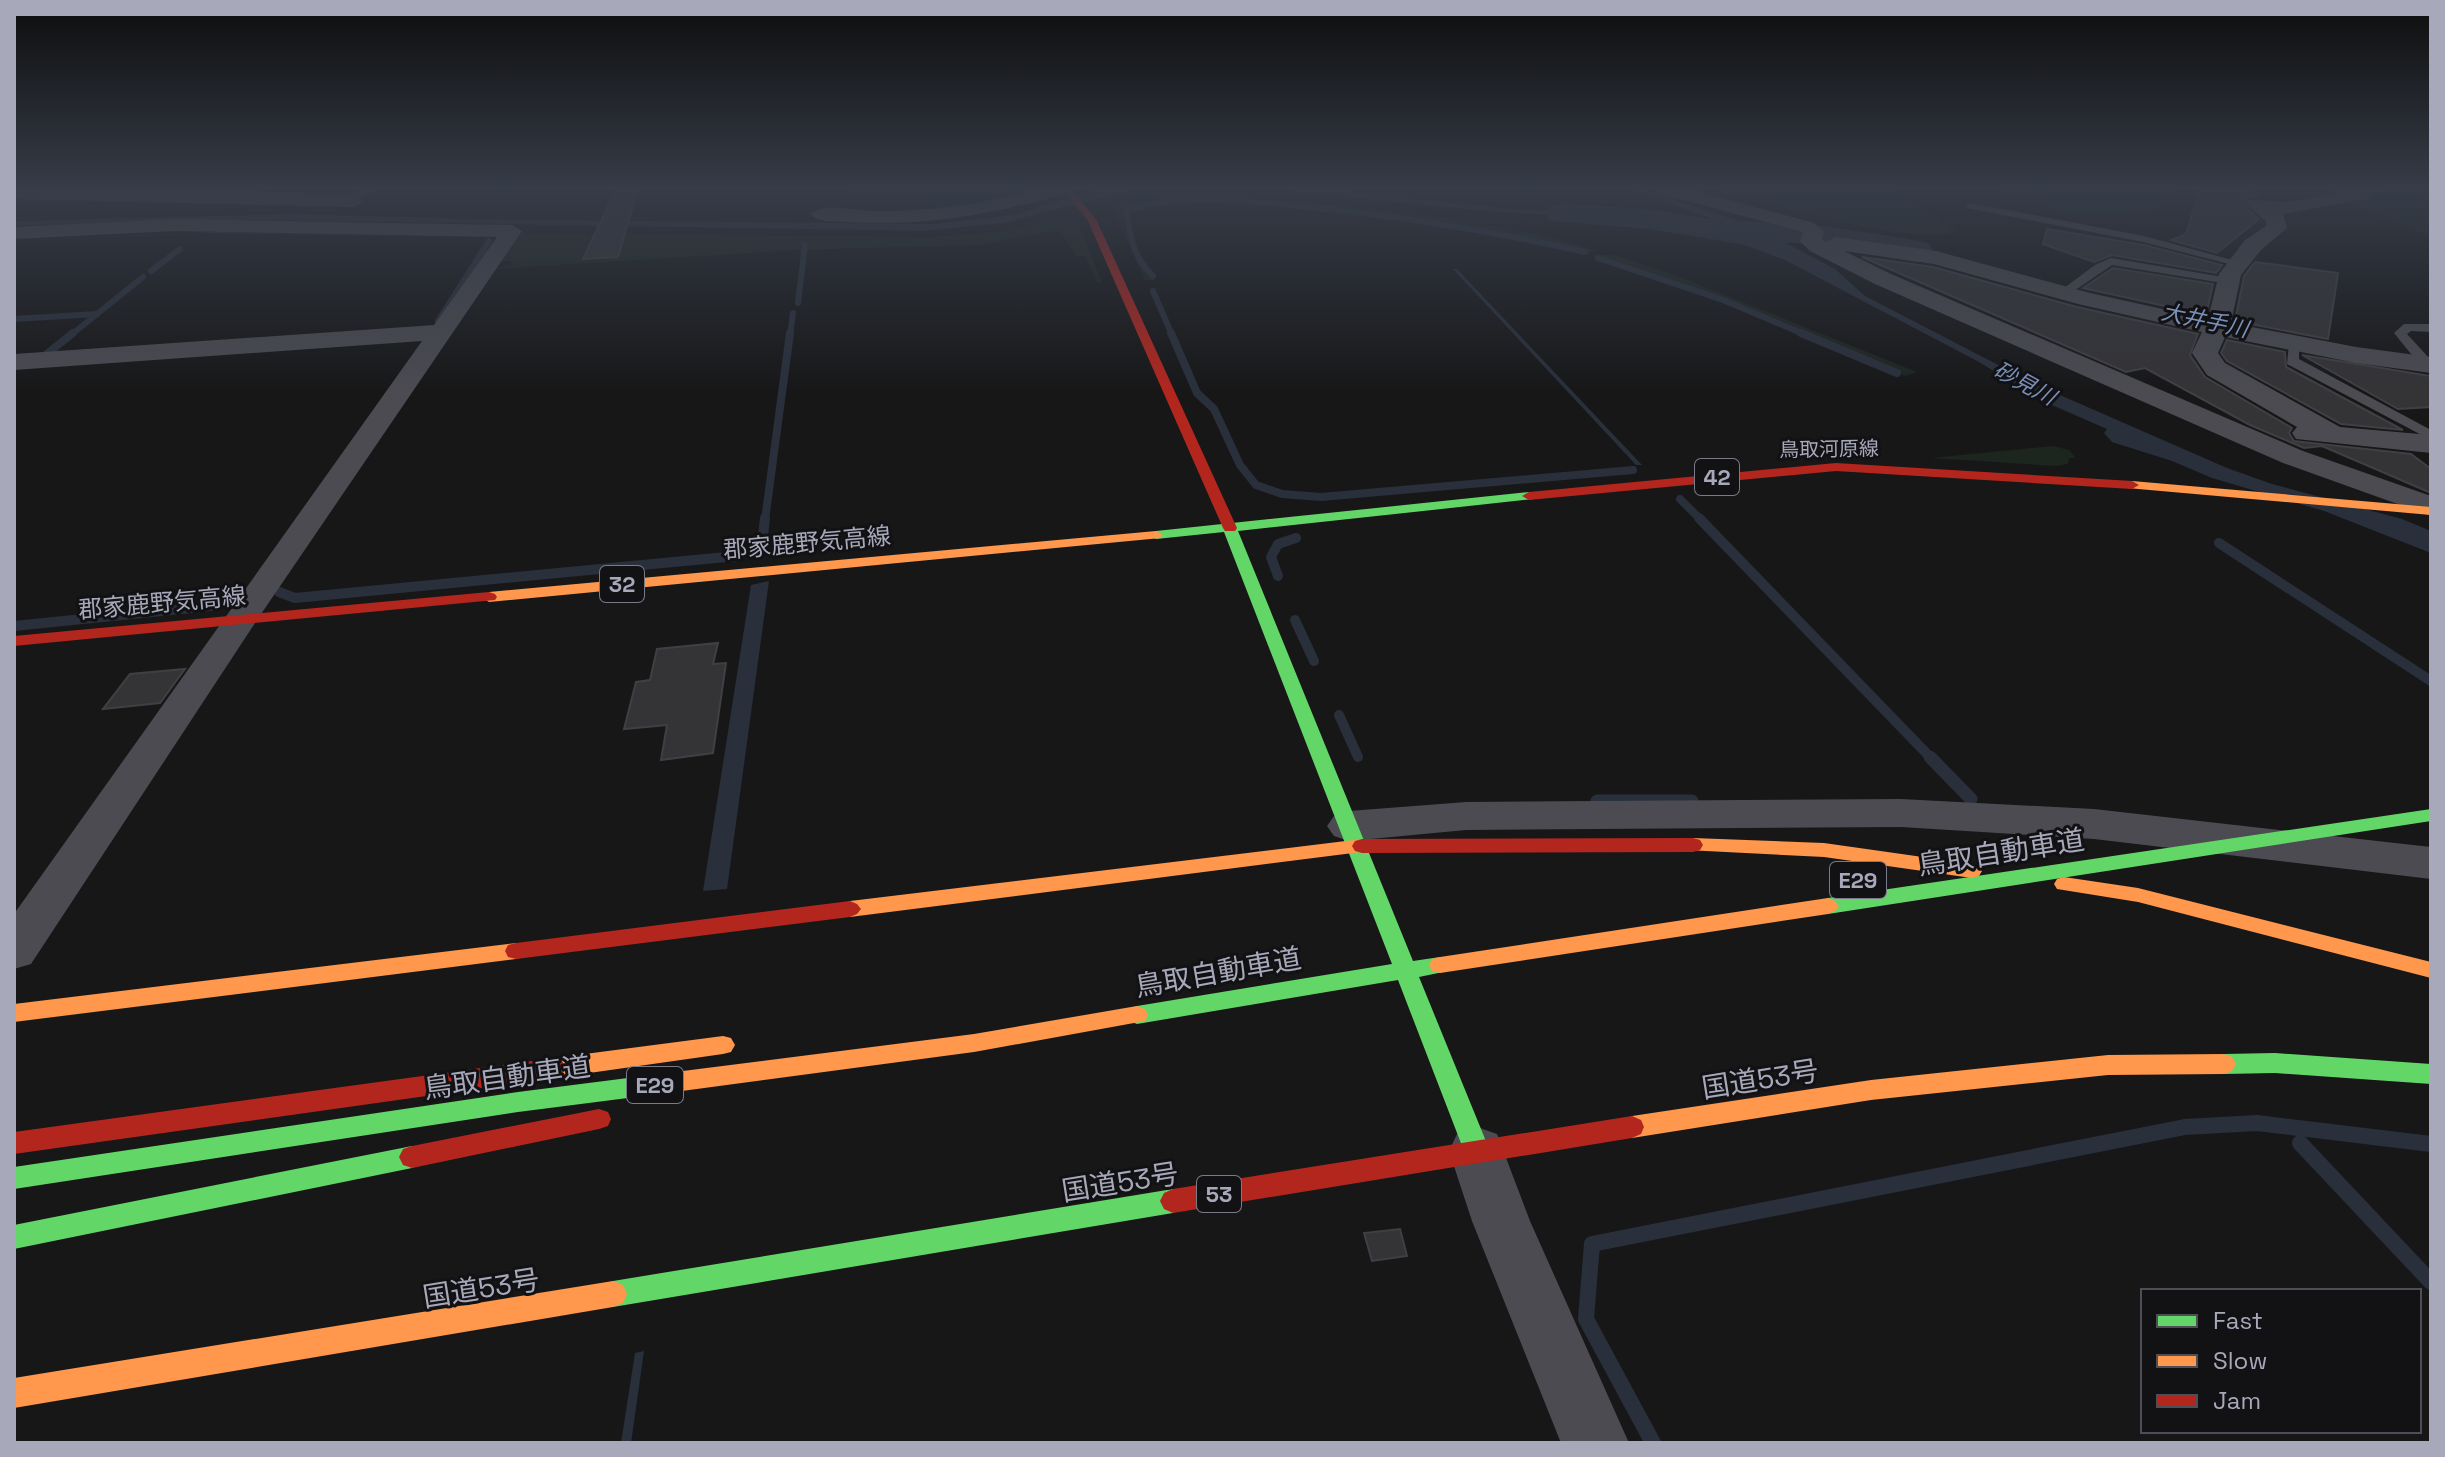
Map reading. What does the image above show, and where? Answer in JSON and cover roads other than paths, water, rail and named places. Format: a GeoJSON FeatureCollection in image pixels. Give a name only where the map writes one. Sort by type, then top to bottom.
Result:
{"type":"FeatureCollection","features":[{"type":"Feature","properties":{"kind":"main road"},"geometry":{"type":"LineString","coordinates":[[1101,257],[1230,528],[1477,1151]]}},
{"type":"Feature","properties":{"kind":"main road","name":"鳥取河原線"},"geometry":{"type":"LineString","coordinates":[[1230,528],[1669,481],[1836,467],[2205,490],[2431,509]]}},
{"type":"Feature","properties":{"kind":"main road","name":"郡家鹿野気高線"},"geometry":{"type":"LineString","coordinates":[[14,641],[1230,528]]}},
{"type":"Feature","properties":{"kind":"main road","name":"鳥取自動車道"},"geometry":{"type":"LineString","coordinates":[[14,1178],[518,1102],[974,1043],[1294,987],[2431,815]]}},
{"type":"Feature","properties":{"kind":"main road","name":"鳥取自動車道"},"geometry":{"type":"LineString","coordinates":[[2101,844],[2242,823]]}},
{"type":"Feature","properties":{"kind":"main road"},"geometry":{"type":"LineString","coordinates":[[14,1013],[1353,836],[1824,850],[2138,895],[2431,970]]}},
{"type":"Feature","properties":{"kind":"main road","name":"鳥取自動車道"},"geometry":{"type":"LineString","coordinates":[[1881,876],[1991,860]]}},
{"type":"Feature","properties":{"kind":"main road"},"geometry":{"type":"LineString","coordinates":[[1378,950],[1410,946]]}},
{"type":"Feature","properties":{"kind":"main road","name":"鳥取自動車道"},"geometry":{"type":"LineString","coordinates":[[14,1143],[742,1042]]}},
{"type":"Feature","properties":{"kind":"main road"},"geometry":{"type":"LineString","coordinates":[[711,1096],[974,1043]]}},
{"type":"Feature","properties":{"kind":"main road","name":"国道53号"},"geometry":{"type":"LineString","coordinates":[[14,1393],[1477,1151],[1871,1090],[2108,1065],[2275,1063],[2431,1074]]}},
{"type":"Feature","properties":{"kind":"main road"},"geometry":{"type":"LineString","coordinates":[[200,1099],[525,1070]]}},
{"type":"Feature","properties":{"kind":"main road"},"geometry":{"type":"LineString","coordinates":[[14,1237],[618,1115]]}},
{"type":"Feature","properties":{"kind":"street"},"geometry":{"type":"LineString","coordinates":[[14,951],[239,620],[494,257]]}},
{"type":"Feature","properties":{"kind":"street"},"geometry":{"type":"LineString","coordinates":[[1840,257],[1883,279],[2234,432],[2431,509]]}},
{"type":"Feature","properties":{"kind":"street"},"geometry":{"type":"LineString","coordinates":[[1930,257],[2064,293],[2425,361]]}},
{"type":"Feature","properties":{"kind":"street"},"geometry":{"type":"LineString","coordinates":[[2244,257],[2233,272],[2218,324],[2205,353],[2216,369],[2331,434]]}},
{"type":"Feature","properties":{"kind":"street"},"geometry":{"type":"LineString","coordinates":[[14,362],[441,332]]}},
{"type":"Feature","properties":{"kind":"street"},"geometry":{"type":"LineString","coordinates":[[2234,432],[2331,434],[2431,444]]}},
{"type":"Feature","properties":{"kind":"street"},"geometry":{"type":"LineString","coordinates":[[1353,836],[1466,816],[1901,813],[2094,824],[2431,863]]}},
{"type":"Feature","properties":{"kind":"street"},"geometry":{"type":"LineString","coordinates":[[1477,1151],[1501,1221],[1595,1443]]}},
{"type":"Feature","properties":{"kind":"lane"},"geometry":{"type":"LineString","coordinates":[[2193,257],[2233,272]]}},
{"type":"Feature","properties":{"kind":"lane"},"geometry":{"type":"LineString","coordinates":[[2064,293],[2092,276],[2099,266],[2111,261],[2233,272]]}},
{"type":"Feature","properties":{"kind":"lane"},"geometry":{"type":"LineString","coordinates":[[2425,361],[2402,337],[2401,330],[2431,328]]}},
{"type":"Feature","properties":{"kind":"lane"},"geometry":{"type":"LineString","coordinates":[[2293,347],[2292,361],[2431,436]]}},
{"type":"Feature","properties":{"kind":"water","name":"砂見川"},"geometry":{"type":"Polygon","coordinates":[[[1777,257],[1812,257],[1835,269],[1865,296],[2037,385],[2227,468],[2272,484],[2402,519],[2431,531],[2431,553],[2324,511],[2212,478],[2172,461],[2112,442],[2104,433],[2107,429],[2045,402],[1979,362],[1777,257]]]}},
{"type":"Feature","properties":{"kind":"water"},"geometry":{"type":"Polygon","coordinates":[[[1453,269],[1457,269],[1642,465],[1636,465],[1453,269]]]}},
{"type":"Feature","properties":{"kind":"water"},"geometry":{"type":"Polygon","coordinates":[[[769,581],[727,889],[703,891],[751,585],[769,581]]]}},
{"type":"Feature","properties":{"kind":"water"},"geometry":{"type":"Polygon","coordinates":[[[644,1351],[631,1443],[621,1443],[635,1353],[644,1351]]]}},
{"type":"Feature","properties":{"kind":"waterway"},"geometry":{"type":"LineString","coordinates":[[151,271],[169,257]]}},
{"type":"Feature","properties":{"kind":"waterway"},"geometry":{"type":"LineString","coordinates":[[438,321],[479,257]]}},
{"type":"Feature","properties":{"kind":"waterway"},"geometry":{"type":"LineString","coordinates":[[798,303],[804,257]]}},
{"type":"Feature","properties":{"kind":"waterway"},"geometry":{"type":"LineString","coordinates":[[1139,257],[1153,276]]}},
{"type":"Feature","properties":{"kind":"waterway"},"geometry":{"type":"LineString","coordinates":[[1598,258],[1723,300],[1806,335]]}},
{"type":"Feature","properties":{"kind":"waterway"},"geometry":{"type":"LineString","coordinates":[[71,335],[143,277]]}},
{"type":"Feature","properties":{"kind":"waterway"},"geometry":{"type":"LineString","coordinates":[[1153,291],[1172,335]]}},
{"type":"Feature","properties":{"kind":"waterway"},"geometry":{"type":"LineString","coordinates":[[790,335],[793,313]]}},
{"type":"Feature","properties":{"kind":"waterway"},"geometry":{"type":"LineString","coordinates":[[14,319],[97,314]]}},
{"type":"Feature","properties":{"kind":"waterway"},"geometry":{"type":"LineString","coordinates":[[43,357],[73,333]]}},
{"type":"Feature","properties":{"kind":"waterway"},"geometry":{"type":"LineString","coordinates":[[765,520],[790,333]]}},
{"type":"Feature","properties":{"kind":"waterway"},"geometry":{"type":"LineString","coordinates":[[1171,333],[1197,393],[1214,409],[1240,465],[1256,485],[1282,494],[1321,497],[1633,470]]}},
{"type":"Feature","properties":{"kind":"waterway"},"geometry":{"type":"LineString","coordinates":[[1801,333],[1897,373]]}},
{"type":"Feature","properties":{"kind":"waterway"},"geometry":{"type":"LineString","coordinates":[[1680,499],[1699,518]]}},
{"type":"Feature","properties":{"kind":"waterway"},"geometry":{"type":"LineString","coordinates":[[763,536],[765,518]]}},
{"type":"Feature","properties":{"kind":"waterway"},"geometry":{"type":"LineString","coordinates":[[1699,518],[1932,759]]}},
{"type":"Feature","properties":{"kind":"waterway"},"geometry":{"type":"LineString","coordinates":[[1278,576],[1271,557],[1278,544],[1296,538]]}},
{"type":"Feature","properties":{"kind":"waterway"},"geometry":{"type":"LineString","coordinates":[[2219,543],[2431,681]]}},
{"type":"Feature","properties":{"kind":"waterway"},"geometry":{"type":"LineString","coordinates":[[279,592],[295,598],[737,556]]}},
{"type":"Feature","properties":{"kind":"waterway"},"geometry":{"type":"LineString","coordinates":[[14,626],[211,606],[242,593]]}},
{"type":"Feature","properties":{"kind":"waterway"},"geometry":{"type":"LineString","coordinates":[[1295,620],[1314,661]]}},
{"type":"Feature","properties":{"kind":"waterway"},"geometry":{"type":"LineString","coordinates":[[1339,715],[1358,757]]}},
{"type":"Feature","properties":{"kind":"waterway"},"geometry":{"type":"LineString","coordinates":[[1930,757],[1971,799]]}},
{"type":"Feature","properties":{"kind":"waterway"},"geometry":{"type":"LineString","coordinates":[[1597,801],[1692,801]]}},
{"type":"Feature","properties":{"kind":"waterway"},"geometry":{"type":"LineString","coordinates":[[1653,1443],[1586,1319],[1592,1244],[2185,1127],[2257,1123],[2431,1144]]}},
{"type":"Feature","properties":{"kind":"waterway"},"geometry":{"type":"LineString","coordinates":[[2300,1143],[2431,1282]]}},
{"type":"Feature","properties":{"kind":"water label","name":"大井手川"},"geometry":{"type":"Point","coordinates":[2205,320]}}]}
